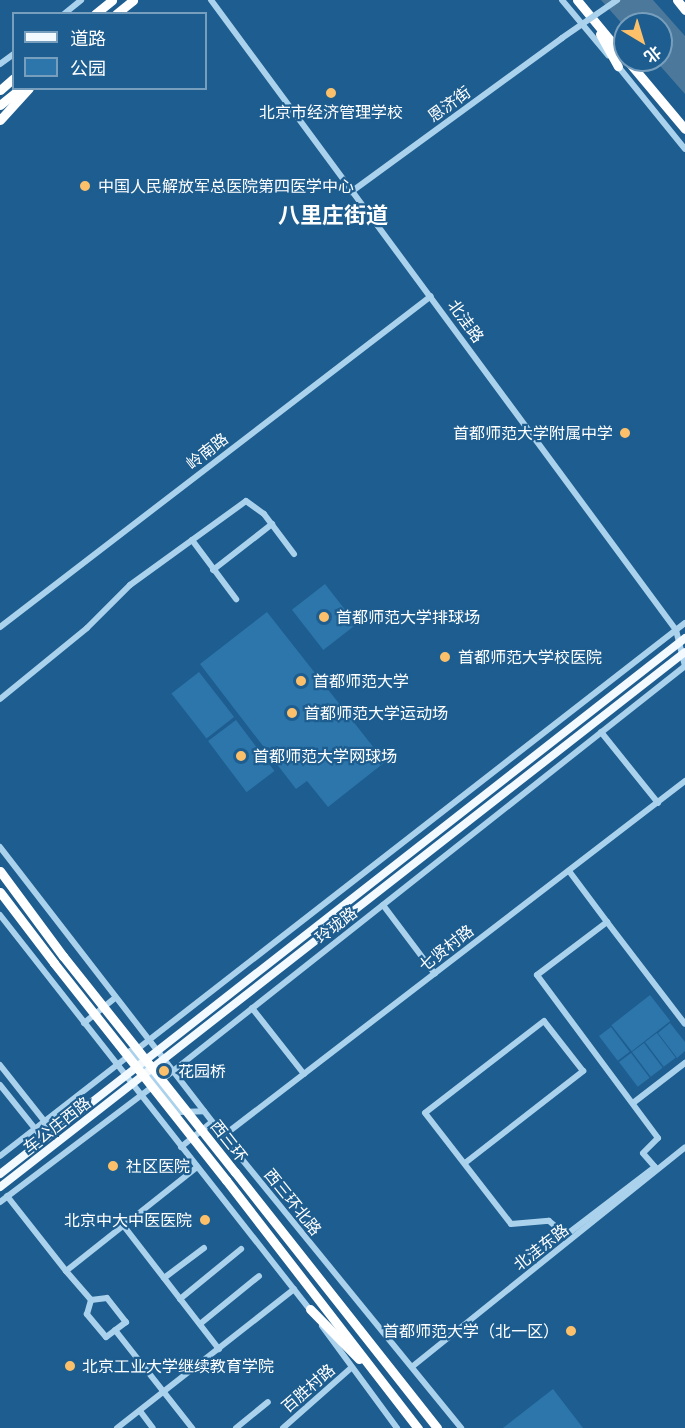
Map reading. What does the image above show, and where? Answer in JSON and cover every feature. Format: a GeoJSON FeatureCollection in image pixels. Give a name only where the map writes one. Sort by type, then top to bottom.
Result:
{"type":"FeatureCollection","features":[{"type":"Feature","properties":{"kind":"highway"},"geometry":{"type":"LineString","coordinates":[[97,12],[112,0]]}},
{"type":"Feature","properties":{"kind":"highway"},"geometry":{"type":"LineString","coordinates":[[118,12],[133,0]]}},
{"type":"Feature","properties":{"kind":"highway"},"geometry":{"type":"LineString","coordinates":[[577,0],[613,44]]}},
{"type":"Feature","properties":{"kind":"highway"},"geometry":{"type":"LineString","coordinates":[[677,0],[685,10]]}},
{"type":"Feature","properties":{"kind":"highway"},"geometry":{"type":"LineString","coordinates":[[588,14],[613,57]]}},
{"type":"Feature","properties":{"kind":"highway"},"geometry":{"type":"LineString","coordinates":[[637,72],[685,129]]}},
{"type":"Feature","properties":{"kind":"highway"},"geometry":{"type":"LineString","coordinates":[[0,105],[19,90]]}},
{"type":"Feature","properties":{"kind":"highway"},"geometry":{"type":"LineString","coordinates":[[0,120],[27,90]]}},
{"type":"Feature","properties":{"kind":"highway","name":"西三环"},"geometry":{"type":"LineString","coordinates":[[0,871],[63,956],[435,1426]]}},
{"type":"Feature","properties":{"kind":"highway","name":"西三环"},"geometry":{"type":"LineString","coordinates":[[0,892],[417,1428]]}},
{"type":"Feature","properties":{"kind":"highway"},"geometry":{"type":"LineString","coordinates":[[310,1310],[389,1391]]}},
{"type":"Feature","properties":{"kind":"main road","name":"玲珑路"},"geometry":{"type":"LineString","coordinates":[[140,1065],[682,640]]}},
{"type":"Feature","properties":{"kind":"main road","name":"玲珑路"},"geometry":{"type":"LineString","coordinates":[[147,1073],[683,653]]}},
{"type":"Feature","properties":{"kind":"main road","name":"车公庄西路"},"geometry":{"type":"LineString","coordinates":[[0,1174],[140,1065]]}},
{"type":"Feature","properties":{"kind":"main road","name":"车公庄西路"},"geometry":{"type":"LineString","coordinates":[[0,1187],[147,1073]]}},
{"type":"Feature","properties":{"kind":"street"},"geometry":{"type":"LineString","coordinates":[[66,12],[81,0]]}},
{"type":"Feature","properties":{"kind":"street","name":"北洼路"},"geometry":{"type":"LineString","coordinates":[[211,0],[676,630],[682,640],[685,666]]}},
{"type":"Feature","properties":{"kind":"street"},"geometry":{"type":"LineString","coordinates":[[562,0],[613,60]]}},
{"type":"Feature","properties":{"kind":"street","name":"恩济街"},"geometry":{"type":"LineString","coordinates":[[351,192],[617,0]]}},
{"type":"Feature","properties":{"kind":"street"},"geometry":{"type":"LineString","coordinates":[[623,72],[685,149]]}},
{"type":"Feature","properties":{"kind":"street","name":"岭南路"},"geometry":{"type":"LineString","coordinates":[[0,627],[431,296]]}},
{"type":"Feature","properties":{"kind":"street"},"geometry":{"type":"LineString","coordinates":[[0,699],[87,628],[130,585],[246,501],[272,524],[294,554]]}},
{"type":"Feature","properties":{"kind":"street"},"geometry":{"type":"LineString","coordinates":[[213,570],[272,524]]}},
{"type":"Feature","properties":{"kind":"street"},"geometry":{"type":"LineString","coordinates":[[192,540],[236,599]]}},
{"type":"Feature","properties":{"kind":"street","name":"玲珑路"},"geometry":{"type":"LineString","coordinates":[[0,1156],[130,1052],[685,622]]}},
{"type":"Feature","properties":{"kind":"street","name":"玲珑路"},"geometry":{"type":"LineString","coordinates":[[0,1202],[139,1094],[173,1071],[685,666]]}},
{"type":"Feature","properties":{"kind":"street"},"geometry":{"type":"LineString","coordinates":[[601,732],[658,802]]}},
{"type":"Feature","properties":{"kind":"street","name":"七贤村路"},"geometry":{"type":"LineString","coordinates":[[223,1136],[685,781]]}},
{"type":"Feature","properties":{"kind":"street","name":"西三环北路"},"geometry":{"type":"LineString","coordinates":[[0,847],[223,1136],[413,1366],[461,1428]]}},
{"type":"Feature","properties":{"kind":"street"},"geometry":{"type":"LineString","coordinates":[[569,871],[685,1024]]}},
{"type":"Feature","properties":{"kind":"street"},"geometry":{"type":"LineString","coordinates":[[383,905],[435,974]]}},
{"type":"Feature","properties":{"kind":"street"},"geometry":{"type":"LineString","coordinates":[[0,915],[125,1077],[294,1289],[397,1428]]}},
{"type":"Feature","properties":{"kind":"street"},"geometry":{"type":"LineString","coordinates":[[465,1163],[583,1071],[544,1021],[425,1113],[511,1224],[530,1219],[549,1221],[566,1235],[655,1167],[643,1153],[658,1138],[537,975],[607,922]]}},
{"type":"Feature","properties":{"kind":"street"},"geometry":{"type":"LineString","coordinates":[[84,1023],[115,998]]}},
{"type":"Feature","properties":{"kind":"street"},"geometry":{"type":"LineString","coordinates":[[252,1008],[304,1074]]}},
{"type":"Feature","properties":{"kind":"street"},"geometry":{"type":"LineString","coordinates":[[91,1032],[113,1031],[179,1112],[204,1111]]}},
{"type":"Feature","properties":{"kind":"street"},"geometry":{"type":"LineString","coordinates":[[633,1103],[685,1063]]}},
{"type":"Feature","properties":{"kind":"street"},"geometry":{"type":"LineString","coordinates":[[0,1065],[53,1132]]}},
{"type":"Feature","properties":{"kind":"street"},"geometry":{"type":"LineString","coordinates":[[0,1085],[44,1140]]}},
{"type":"Feature","properties":{"kind":"street"},"geometry":{"type":"LineString","coordinates":[[181,1147],[212,1122]]}},
{"type":"Feature","properties":{"kind":"street","name":"北洼东路"},"geometry":{"type":"LineString","coordinates":[[413,1366],[685,1147]]}},
{"type":"Feature","properties":{"kind":"street"},"geometry":{"type":"LineString","coordinates":[[66,1270],[197,1167]]}},
{"type":"Feature","properties":{"kind":"street"},"geometry":{"type":"LineString","coordinates":[[7,1196],[91,1300]]}},
{"type":"Feature","properties":{"kind":"street"},"geometry":{"type":"LineString","coordinates":[[123,1225],[219,1349]]}},
{"type":"Feature","properties":{"kind":"street"},"geometry":{"type":"LineString","coordinates":[[164,1278],[204,1248]]}},
{"type":"Feature","properties":{"kind":"street"},"geometry":{"type":"LineString","coordinates":[[180,1299],[241,1250]]}},
{"type":"Feature","properties":{"kind":"street"},"geometry":{"type":"LineString","coordinates":[[200,1324],[259,1276]]}},
{"type":"Feature","properties":{"kind":"street"},"geometry":{"type":"LineString","coordinates":[[117,1428],[294,1289]]}},
{"type":"Feature","properties":{"kind":"street"},"geometry":{"type":"LineString","coordinates":[[107,1298],[126,1322],[106,1337],[87,1314],[91,1300],[107,1298]]}},
{"type":"Feature","properties":{"kind":"street"},"geometry":{"type":"LineString","coordinates":[[115,1330],[192,1428]]}},
{"type":"Feature","properties":{"kind":"street","name":"百胜村路"},"geometry":{"type":"LineString","coordinates":[[283,1428],[351,1368]]}},
{"type":"Feature","properties":{"kind":"street"},"geometry":{"type":"LineString","coordinates":[[236,1428],[268,1402]]}},
{"type":"Feature","properties":{"kind":"street"},"geometry":{"type":"LineString","coordinates":[[140,1411],[153,1428]]}},
{"type":"Feature","properties":{"kind":"green space","name":"首都师范大学排球场"},"geometry":{"type":"Polygon","coordinates":[[[325,584],[356,624],[323,650],[292,610],[325,584]]]}},
{"type":"Feature","properties":{"kind":"green space","name":"首都师范大学运动场"},"geometry":{"type":"Polygon","coordinates":[[[267,612],[385,762],[328,807],[307,781],[296,789],[200,664],[267,612]]]}},
{"type":"Feature","properties":{"kind":"green space"},"geometry":{"type":"Polygon","coordinates":[[[199,672],[234,717],[207,738],[171,694],[199,672]]]}},
{"type":"Feature","properties":{"kind":"green space","name":"首都师范大学网球场"},"geometry":{"type":"Polygon","coordinates":[[[236,720],[275,771],[247,792],[208,741],[236,720]]]}},
{"type":"Feature","properties":{"kind":"green space"},"geometry":{"type":"Polygon","coordinates":[[[650,995],[670,1021],[632,1051],[611,1025],[650,995]]]}},
{"type":"Feature","properties":{"kind":"green space"},"geometry":{"type":"Polygon","coordinates":[[[670,1023],[685,1042],[685,1051],[677,1058],[658,1033],[670,1023]]]}},
{"type":"Feature","properties":{"kind":"green space"},"geometry":{"type":"Polygon","coordinates":[[[611,1027],[630,1052],[618,1061],[599,1036],[611,1027]]]}},
{"type":"Feature","properties":{"kind":"green space"},"geometry":{"type":"Polygon","coordinates":[[[657,1033],[676,1058],[664,1067],[645,1042],[657,1033]]]}},
{"type":"Feature","properties":{"kind":"green space"},"geometry":{"type":"Polygon","coordinates":[[[644,1043],[663,1068],[651,1077],[632,1052],[644,1043]]]}},
{"type":"Feature","properties":{"kind":"green space"},"geometry":{"type":"Polygon","coordinates":[[[631,1053],[650,1078],[638,1087],[619,1062],[631,1053]]]}},
{"type":"Feature","properties":{"kind":"green space"},"geometry":{"type":"Polygon","coordinates":[[[553,1389],[583,1428],[503,1428],[553,1389]]]}},
{"type":"Feature","properties":{"kind":"shaded area"},"geometry":{"type":"Polygon","coordinates":[[[601,0],[653,0],[664,12],[613,12],[601,0]]]}},
{"type":"Feature","properties":{"kind":"shaded area"},"geometry":{"type":"Polygon","coordinates":[[[673,22],[685,36],[685,94],[666,72],[673,72],[673,22]]]}},
{"type":"Feature","properties":{"kind":"place","name":"北京市经济管理学校"},"geometry":{"type":"Point","coordinates":[331,93]}},
{"type":"Feature","properties":{"kind":"place","name":"中国人民解放军总医院第四医学中心"},"geometry":{"type":"Point","coordinates":[85,186]}},
{"type":"Feature","properties":{"kind":"place","name":"首都师范大学附属中学"},"geometry":{"type":"Point","coordinates":[625,433]}},
{"type":"Feature","properties":{"kind":"place","name":"首都师范大学排球场"},"geometry":{"type":"Point","coordinates":[324,617]}},
{"type":"Feature","properties":{"kind":"place","name":"首都师范大学校医院"},"geometry":{"type":"Point","coordinates":[445,657]}},
{"type":"Feature","properties":{"kind":"place","name":"首都师范大学"},"geometry":{"type":"Point","coordinates":[301,681]}},
{"type":"Feature","properties":{"kind":"place","name":"首都师范大学运动场"},"geometry":{"type":"Point","coordinates":[292,713]}},
{"type":"Feature","properties":{"kind":"place","name":"首都师范大学网球场"},"geometry":{"type":"Point","coordinates":[241,756]}},
{"type":"Feature","properties":{"kind":"place","name":"花园桥"},"geometry":{"type":"Point","coordinates":[164,1071]}},
{"type":"Feature","properties":{"kind":"place","name":"社区医院"},"geometry":{"type":"Point","coordinates":[113,1166]}},
{"type":"Feature","properties":{"kind":"place","name":"北京中大中医医院"},"geometry":{"type":"Point","coordinates":[205,1220]}},
{"type":"Feature","properties":{"kind":"place","name":"首都师范大学（北一区）"},"geometry":{"type":"Point","coordinates":[571,1331]}},
{"type":"Feature","properties":{"kind":"place","name":"北京工业大学继续教育学院"},"geometry":{"type":"Point","coordinates":[70,1366]}},
{"type":"Feature","properties":{"kind":"district","name":"八里庄街道"},"geometry":{"type":"Point","coordinates":[333,215]}}]}
